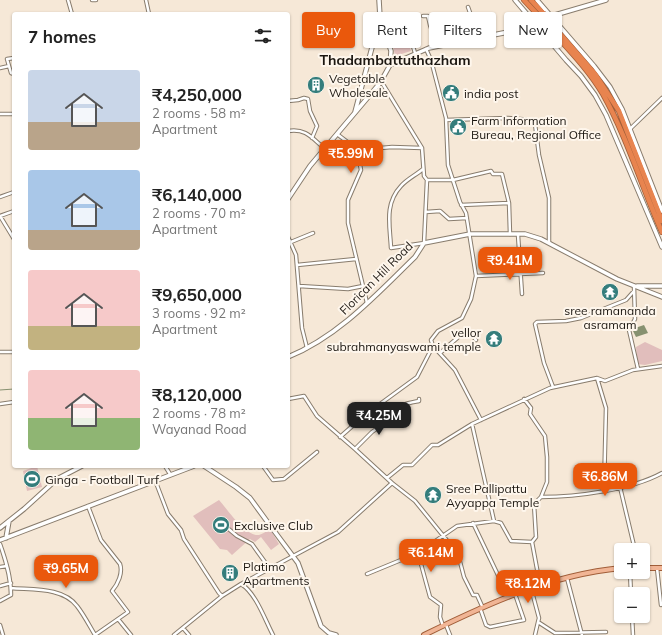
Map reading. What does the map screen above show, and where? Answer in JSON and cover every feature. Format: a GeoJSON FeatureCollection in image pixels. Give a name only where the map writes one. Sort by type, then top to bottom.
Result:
{"type":"FeatureCollection","features":[{"type":"Feature","properties":{"kind":"highway"},"geometry":{"type":"LineString","coordinates":[[524,0],[538,12]]}},
{"type":"Feature","properties":{"kind":"highway"},"geometry":{"type":"LineString","coordinates":[[531,0],[539,12]]}},
{"type":"Feature","properties":{"kind":"highway"},"geometry":{"type":"LineString","coordinates":[[562,36],[596,74],[619,111],[662,221]]}},
{"type":"Feature","properties":{"kind":"highway"},"geometry":{"type":"LineString","coordinates":[[562,38],[591,75],[603,94],[618,124],[645,195],[662,232]]}},
{"type":"Feature","properties":{"kind":"main road"},"geometry":{"type":"LineString","coordinates":[[424,635],[481,607],[531,587],[593,570],[614,568]]}},
{"type":"Feature","properties":{"kind":"street"},"geometry":{"type":"LineString","coordinates":[[68,0],[71,12]]}},
{"type":"Feature","properties":{"kind":"street"},"geometry":{"type":"LineString","coordinates":[[146,0],[149,12]]}},
{"type":"Feature","properties":{"kind":"street"},"geometry":{"type":"LineString","coordinates":[[379,0],[380,12]]}},
{"type":"Feature","properties":{"kind":"street"},"geometry":{"type":"LineString","coordinates":[[515,0],[525,12]]}},
{"type":"Feature","properties":{"kind":"street"},"geometry":{"type":"LineString","coordinates":[[537,0],[544,12]]}},
{"type":"Feature","properties":{"kind":"street"},"geometry":{"type":"LineString","coordinates":[[562,15],[606,0]]}},
{"type":"Feature","properties":{"kind":"street"},"geometry":{"type":"LineString","coordinates":[[468,6],[470,12]]}},
{"type":"Feature","properties":{"kind":"street"},"geometry":{"type":"LineString","coordinates":[[423,16],[428,16],[429,19]]}},
{"type":"Feature","properties":{"kind":"street"},"geometry":{"type":"LineString","coordinates":[[562,34],[594,66],[606,82],[622,109],[662,211]]}},
{"type":"Feature","properties":{"kind":"street"},"geometry":{"type":"LineString","coordinates":[[354,115],[372,48]]}},
{"type":"Feature","properties":{"kind":"street"},"geometry":{"type":"LineString","coordinates":[[290,196],[325,148],[354,115],[381,80],[390,65],[390,48]]}},
{"type":"Feature","properties":{"kind":"street"},"geometry":{"type":"LineString","coordinates":[[414,48],[415,53]]}},
{"type":"Feature","properties":{"kind":"street"},"geometry":{"type":"LineString","coordinates":[[390,65],[430,48]]}},
{"type":"Feature","properties":{"kind":"street"},"geometry":{"type":"LineString","coordinates":[[557,48],[582,76],[606,115],[662,247]]}},
{"type":"Feature","properties":{"kind":"street"},"geometry":{"type":"LineString","coordinates":[[426,49],[431,60],[446,120],[448,165],[461,205],[467,218],[476,276],[471,298],[462,318],[438,331],[431,340],[433,346],[455,370],[481,420]]}},
{"type":"Feature","properties":{"kind":"street"},"geometry":{"type":"LineString","coordinates":[[12,58],[7,59],[12,73]]}},
{"type":"Feature","properties":{"kind":"street"},"geometry":{"type":"LineString","coordinates":[[0,68],[9,66]]}},
{"type":"Feature","properties":{"kind":"street"},"geometry":{"type":"LineString","coordinates":[[381,80],[422,148],[424,176],[427,180],[424,243],[391,248],[389,210],[393,196],[401,185],[423,169]]}},
{"type":"Feature","properties":{"kind":"street"},"geometry":{"type":"LineString","coordinates":[[290,101],[304,98],[308,99],[310,110],[317,126],[312,138]]}},
{"type":"Feature","properties":{"kind":"street"},"geometry":{"type":"LineString","coordinates":[[630,129],[662,98]]}},
{"type":"Feature","properties":{"kind":"street"},"geometry":{"type":"LineString","coordinates":[[0,114],[12,114]]}},
{"type":"Feature","properties":{"kind":"street"},"geometry":{"type":"LineString","coordinates":[[446,120],[508,118],[532,120],[535,124],[549,198],[548,243]]}},
{"type":"Feature","properties":{"kind":"street"},"geometry":{"type":"LineString","coordinates":[[290,131],[301,130],[325,148]]}},
{"type":"Feature","properties":{"kind":"street"},"geometry":{"type":"LineString","coordinates":[[337,133],[358,150],[392,147],[422,148]]}},
{"type":"Feature","properties":{"kind":"street"},"geometry":{"type":"LineString","coordinates":[[356,149],[361,170],[348,200],[348,223],[367,303]]}},
{"type":"Feature","properties":{"kind":"street"},"geometry":{"type":"LineString","coordinates":[[427,180],[453,180],[491,171],[493,174],[502,174],[509,203],[510,234]]}},
{"type":"Feature","properties":{"kind":"street"},"geometry":{"type":"LineString","coordinates":[[0,197],[12,193]]}},
{"type":"Feature","properties":{"kind":"street"},"geometry":{"type":"LineString","coordinates":[[461,205],[509,203]]}},
{"type":"Feature","properties":{"kind":"street"},"geometry":{"type":"LineString","coordinates":[[426,212],[440,211],[449,219],[467,218]]}},
{"type":"Feature","properties":{"kind":"street"},"geometry":{"type":"LineString","coordinates":[[12,212],[0,216],[12,236]]}},
{"type":"Feature","properties":{"kind":"street"},"geometry":{"type":"LineString","coordinates":[[307,350],[302,328],[296,254],[291,242],[313,233]]}},
{"type":"Feature","properties":{"kind":"street","name":"Florican Hill Road"},"geometry":{"type":"LineString","coordinates":[[290,356],[307,350],[344,323],[415,257],[424,243],[470,234],[525,234],[548,243],[634,289],[662,298]]}},
{"type":"Feature","properties":{"kind":"street"},"geometry":{"type":"LineString","coordinates":[[518,235],[522,294]]}},
{"type":"Feature","properties":{"kind":"street"},"geometry":{"type":"LineString","coordinates":[[297,265],[356,259]]}},
{"type":"Feature","properties":{"kind":"street"},"geometry":{"type":"LineString","coordinates":[[476,276],[543,272]]}},
{"type":"Feature","properties":{"kind":"street"},"geometry":{"type":"LineString","coordinates":[[299,286],[348,289],[362,286]]}},
{"type":"Feature","properties":{"kind":"street"},"geometry":{"type":"LineString","coordinates":[[553,388],[544,362],[535,324],[537,322],[566,321],[581,318],[626,300],[634,289],[662,286]]}},
{"type":"Feature","properties":{"kind":"street"},"geometry":{"type":"LineString","coordinates":[[634,289],[635,319],[629,330],[638,369]]}},
{"type":"Feature","properties":{"kind":"street"},"geometry":{"type":"LineString","coordinates":[[440,353],[463,333],[471,334],[476,340]]}},
{"type":"Feature","properties":{"kind":"street"},"geometry":{"type":"LineString","coordinates":[[340,437],[365,415],[417,377],[433,346]]}},
{"type":"Feature","properties":{"kind":"street"},"geometry":{"type":"LineString","coordinates":[[0,352],[12,352]]}},
{"type":"Feature","properties":{"kind":"street"},"geometry":{"type":"LineString","coordinates":[[387,478],[403,465],[412,465],[432,445],[438,445],[472,424],[524,399],[553,388],[597,378],[605,381],[638,369],[662,366]]}},
{"type":"Feature","properties":{"kind":"street"},"geometry":{"type":"LineString","coordinates":[[597,378],[606,408],[604,490]]}},
{"type":"Feature","properties":{"kind":"street"},"geometry":{"type":"LineString","coordinates":[[290,399],[304,396],[317,416],[392,483],[415,501],[458,554],[464,577],[473,594],[477,595],[486,625],[490,627],[524,620],[515,593]]}},
{"type":"Feature","properties":{"kind":"street"},"geometry":{"type":"LineString","coordinates":[[355,449],[372,432],[396,415],[397,410],[406,404],[419,401],[419,399]]}},
{"type":"Feature","properties":{"kind":"street"},"geometry":{"type":"LineString","coordinates":[[524,399],[531,408],[530,414],[545,436],[547,482],[541,498],[534,504],[536,537],[532,542],[540,584]]}},
{"type":"Feature","properties":{"kind":"street"},"geometry":{"type":"LineString","coordinates":[[0,404],[12,402]]}},
{"type":"Feature","properties":{"kind":"street"},"geometry":{"type":"LineString","coordinates":[[472,424],[494,521]]}},
{"type":"Feature","properties":{"kind":"street"},"geometry":{"type":"LineString","coordinates":[[264,468],[273,480],[284,479],[317,452]]}},
{"type":"Feature","properties":{"kind":"street"},"geometry":{"type":"LineString","coordinates":[[0,526],[9,521],[57,480],[78,468]]}},
{"type":"Feature","properties":{"kind":"street"},"geometry":{"type":"LineString","coordinates":[[166,468],[170,474]]}},
{"type":"Feature","properties":{"kind":"street"},"geometry":{"type":"LineString","coordinates":[[0,540],[188,468]]}},
{"type":"Feature","properties":{"kind":"street"},"geometry":{"type":"LineString","coordinates":[[207,468],[250,498],[298,563],[321,626],[326,633],[336,635]]}},
{"type":"Feature","properties":{"kind":"street"},"geometry":{"type":"LineString","coordinates":[[541,498],[568,497],[620,487],[648,481],[662,473]]}},
{"type":"Feature","properties":{"kind":"street"},"geometry":{"type":"LineString","coordinates":[[155,480],[168,514],[181,530],[184,539],[203,571],[222,596]]}},
{"type":"Feature","properties":{"kind":"street"},"geometry":{"type":"LineString","coordinates":[[174,635],[222,596],[241,584],[338,532],[392,483]]}},
{"type":"Feature","properties":{"kind":"street"},"geometry":{"type":"LineString","coordinates":[[620,487],[633,543]]}},
{"type":"Feature","properties":{"kind":"street"},"geometry":{"type":"LineString","coordinates":[[11,588],[56,592],[68,598],[77,605],[95,635],[128,612],[112,591],[119,581],[121,568],[101,540],[88,506]]}},
{"type":"Feature","properties":{"kind":"street"},"geometry":{"type":"LineString","coordinates":[[6,538],[9,521]]}},
{"type":"Feature","properties":{"kind":"street"},"geometry":{"type":"LineString","coordinates":[[215,524],[219,521],[237,536],[252,544],[270,569]]}},
{"type":"Feature","properties":{"kind":"street"},"geometry":{"type":"LineString","coordinates":[[366,574],[418,553],[457,526],[494,521],[501,523],[512,541],[532,542]]}},
{"type":"Feature","properties":{"kind":"street"},"geometry":{"type":"LineString","coordinates":[[473,523],[508,596]]}},
{"type":"Feature","properties":{"kind":"street"},"geometry":{"type":"LineString","coordinates":[[0,544],[8,566],[11,583],[11,595],[0,601]]}},
{"type":"Feature","properties":{"kind":"street"},"geometry":{"type":"LineString","coordinates":[[418,553],[430,597],[441,605],[440,617],[450,635]]}},
{"type":"Feature","properties":{"kind":"street"},"geometry":{"type":"LineString","coordinates":[[0,567],[8,566]]}},
{"type":"Feature","properties":{"kind":"street"},"geometry":{"type":"LineString","coordinates":[[660,568],[662,605]]}},
{"type":"Feature","properties":{"kind":"street"},"geometry":{"type":"LineString","coordinates":[[567,577],[582,634]]}},
{"type":"Feature","properties":{"kind":"street"},"geometry":{"type":"LineString","coordinates":[[0,586],[11,583]]}},
{"type":"Feature","properties":{"kind":"street"},"geometry":{"type":"LineString","coordinates":[[241,584],[245,586],[258,604],[273,635]]}},
{"type":"Feature","properties":{"kind":"street"},"geometry":{"type":"LineString","coordinates":[[531,587],[539,618],[535,635]]}},
{"type":"Feature","properties":{"kind":"street"},"geometry":{"type":"LineString","coordinates":[[118,619],[131,635]]}},
{"type":"Feature","properties":{"kind":"street"},"geometry":{"type":"LineString","coordinates":[[538,622],[556,634],[606,632]]}},
{"type":"Feature","properties":{"kind":"street"},"geometry":{"type":"LineString","coordinates":[[632,623],[633,635]]}},
{"type":"Feature","properties":{"kind":"street"},"geometry":{"type":"LineString","coordinates":[[0,625],[4,635]]}},
{"type":"Feature","properties":{"kind":"street"},"geometry":{"type":"LineString","coordinates":[[183,628],[189,635]]}},
{"type":"Feature","properties":{"kind":"shaded area"},"geometry":{"type":"Polygon","coordinates":[[[394,48],[410,48],[411,51],[395,56],[394,48]]]}},
{"type":"Feature","properties":{"kind":"shaded area"},"geometry":{"type":"Polygon","coordinates":[[[644,325],[648,333],[636,337],[632,329],[644,325]]]}},
{"type":"Feature","properties":{"kind":"shaded area"},"geometry":{"type":"Polygon","coordinates":[[[645,342],[662,350],[662,361],[645,365],[637,364],[636,347],[645,342]]]}},
{"type":"Feature","properties":{"kind":"shaded area","name":"Ginga - Football Turf"},"geometry":{"type":"Polygon","coordinates":[[[31,468],[37,468],[42,487],[27,491],[23,471],[31,468]]]}},
{"type":"Feature","properties":{"kind":"shaded area","name":"Exclusive Club"},"geometry":{"type":"Polygon","coordinates":[[[219,500],[237,522],[248,532],[259,535],[270,529],[279,544],[271,550],[261,537],[255,542],[250,539],[232,555],[227,550],[220,549],[193,516],[219,500]]]}},
{"type":"Feature","properties":{"kind":"waterway"},"geometry":{"type":"LineString","coordinates":[[0,390],[12,389]]}},
{"type":"Feature","properties":{"kind":"place","name":"Vegetable Wholesale"},"geometry":{"type":"Point","coordinates":[316,85]}},
{"type":"Feature","properties":{"kind":"place","name":"india post"},"geometry":{"type":"Point","coordinates":[451,93]}},
{"type":"Feature","properties":{"kind":"place","name":"Farm Information Bureau, Regional Office"},"geometry":{"type":"Point","coordinates":[458,127]}},
{"type":"Feature","properties":{"kind":"place","name":"sree ramananda asramam"},"geometry":{"type":"Point","coordinates":[610,292]}},
{"type":"Feature","properties":{"kind":"place","name":"vellor subrahmanyaswami temple"},"geometry":{"type":"Point","coordinates":[494,339]}},
{"type":"Feature","properties":{"kind":"place","name":"Ginga - Football Turf"},"geometry":{"type":"Point","coordinates":[32,479]}},
{"type":"Feature","properties":{"kind":"place","name":"Sree Pallipattu Ayyappa Temple"},"geometry":{"type":"Point","coordinates":[433,495]}},
{"type":"Feature","properties":{"kind":"place","name":"Exclusive Club"},"geometry":{"type":"Point","coordinates":[221,525]}},
{"type":"Feature","properties":{"kind":"place","name":"Platimo Apartments"},"geometry":{"type":"Point","coordinates":[230,573]}},
{"type":"Feature","properties":{"kind":"district","name":"Thadambattuthazham"},"geometry":{"type":"Point","coordinates":[395,60]}}]}
